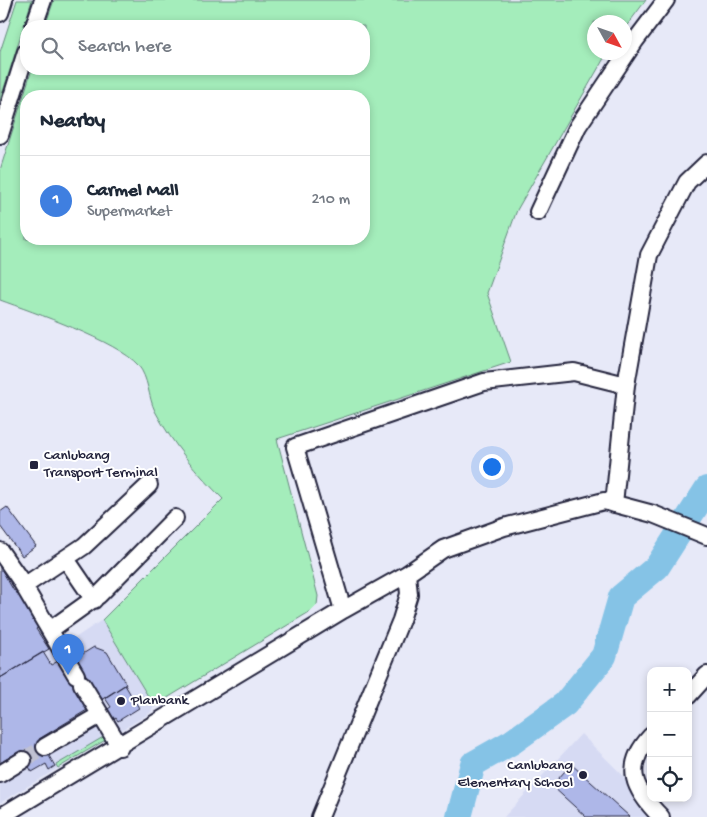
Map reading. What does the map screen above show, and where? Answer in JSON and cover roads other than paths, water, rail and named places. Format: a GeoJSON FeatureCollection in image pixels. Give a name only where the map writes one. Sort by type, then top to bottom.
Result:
{"type":"FeatureCollection","features":[{"type":"Feature","properties":{"kind":"street"},"geometry":{"type":"LineString","coordinates":[[0,13],[4,0]]}},
{"type":"Feature","properties":{"kind":"street"},"geometry":{"type":"LineString","coordinates":[[36,20],[42,0]]}},
{"type":"Feature","properties":{"kind":"street"},"geometry":{"type":"LineString","coordinates":[[538,212],[578,126],[635,41],[666,0]]}},
{"type":"Feature","properties":{"kind":"street"},"geometry":{"type":"LineString","coordinates":[[0,135],[20,71]]}},
{"type":"Feature","properties":{"kind":"street"},"geometry":{"type":"LineString","coordinates":[[614,504],[626,385],[649,255],[687,182],[707,163]]}},
{"type":"Feature","properties":{"kind":"street"},"geometry":{"type":"LineString","coordinates":[[342,610],[295,447],[484,382],[574,372],[626,385]]}},
{"type":"Feature","properties":{"kind":"street"},"geometry":{"type":"LineString","coordinates":[[24,586],[66,559],[97,535],[149,485]]}},
{"type":"Feature","properties":{"kind":"street"},"geometry":{"type":"LineString","coordinates":[[0,817],[120,747],[342,610],[406,574],[443,549],[504,528],[604,501],[653,514],[707,536]]}},
{"type":"Feature","properties":{"kind":"street"},"geometry":{"type":"LineString","coordinates":[[50,630],[94,600],[175,518]]}},
{"type":"Feature","properties":{"kind":"street"},"geometry":{"type":"LineString","coordinates":[[0,551],[24,586],[120,747]]}},
{"type":"Feature","properties":{"kind":"street"},"geometry":{"type":"LineString","coordinates":[[66,559],[94,600]]}},
{"type":"Feature","properties":{"kind":"street"},"geometry":{"type":"LineString","coordinates":[[320,817],[400,620],[409,594],[406,574]]}},
{"type":"Feature","properties":{"kind":"street"},"geometry":{"type":"LineString","coordinates":[[692,692],[707,675]]}},
{"type":"Feature","properties":{"kind":"street"},"geometry":{"type":"LineString","coordinates":[[45,747],[100,715]]}},
{"type":"Feature","properties":{"kind":"street"},"geometry":{"type":"LineString","coordinates":[[647,740],[640,748],[634,762],[634,782],[650,806],[661,817]]}},
{"type":"Feature","properties":{"kind":"street"},"geometry":{"type":"LineString","coordinates":[[0,774],[23,760]]}},
{"type":"Feature","properties":{"kind":"waterway"},"geometry":{"type":"LineString","coordinates":[[459,817],[473,764],[512,742],[565,704],[604,656],[621,597],[657,567],[707,489]]}},
{"type":"Feature","properties":{"kind":"tunnel"},"geometry":{"type":"LineString","coordinates":[[23,760],[45,747]]}},
{"type":"Feature","properties":{"kind":"place","name":"Canlubang Transport Terminal"},"geometry":{"type":"Point","coordinates":[34,465]}},
{"type":"Feature","properties":{"kind":"place","name":"Carmel Mall"},"geometry":{"type":"Point","coordinates":[68,675]}},
{"type":"Feature","properties":{"kind":"place","name":"Planbank"},"geometry":{"type":"Point","coordinates":[121,701]}},
{"type":"Feature","properties":{"kind":"place","name":"Canlubang Elementary School"},"geometry":{"type":"Point","coordinates":[583,775]}}]}
